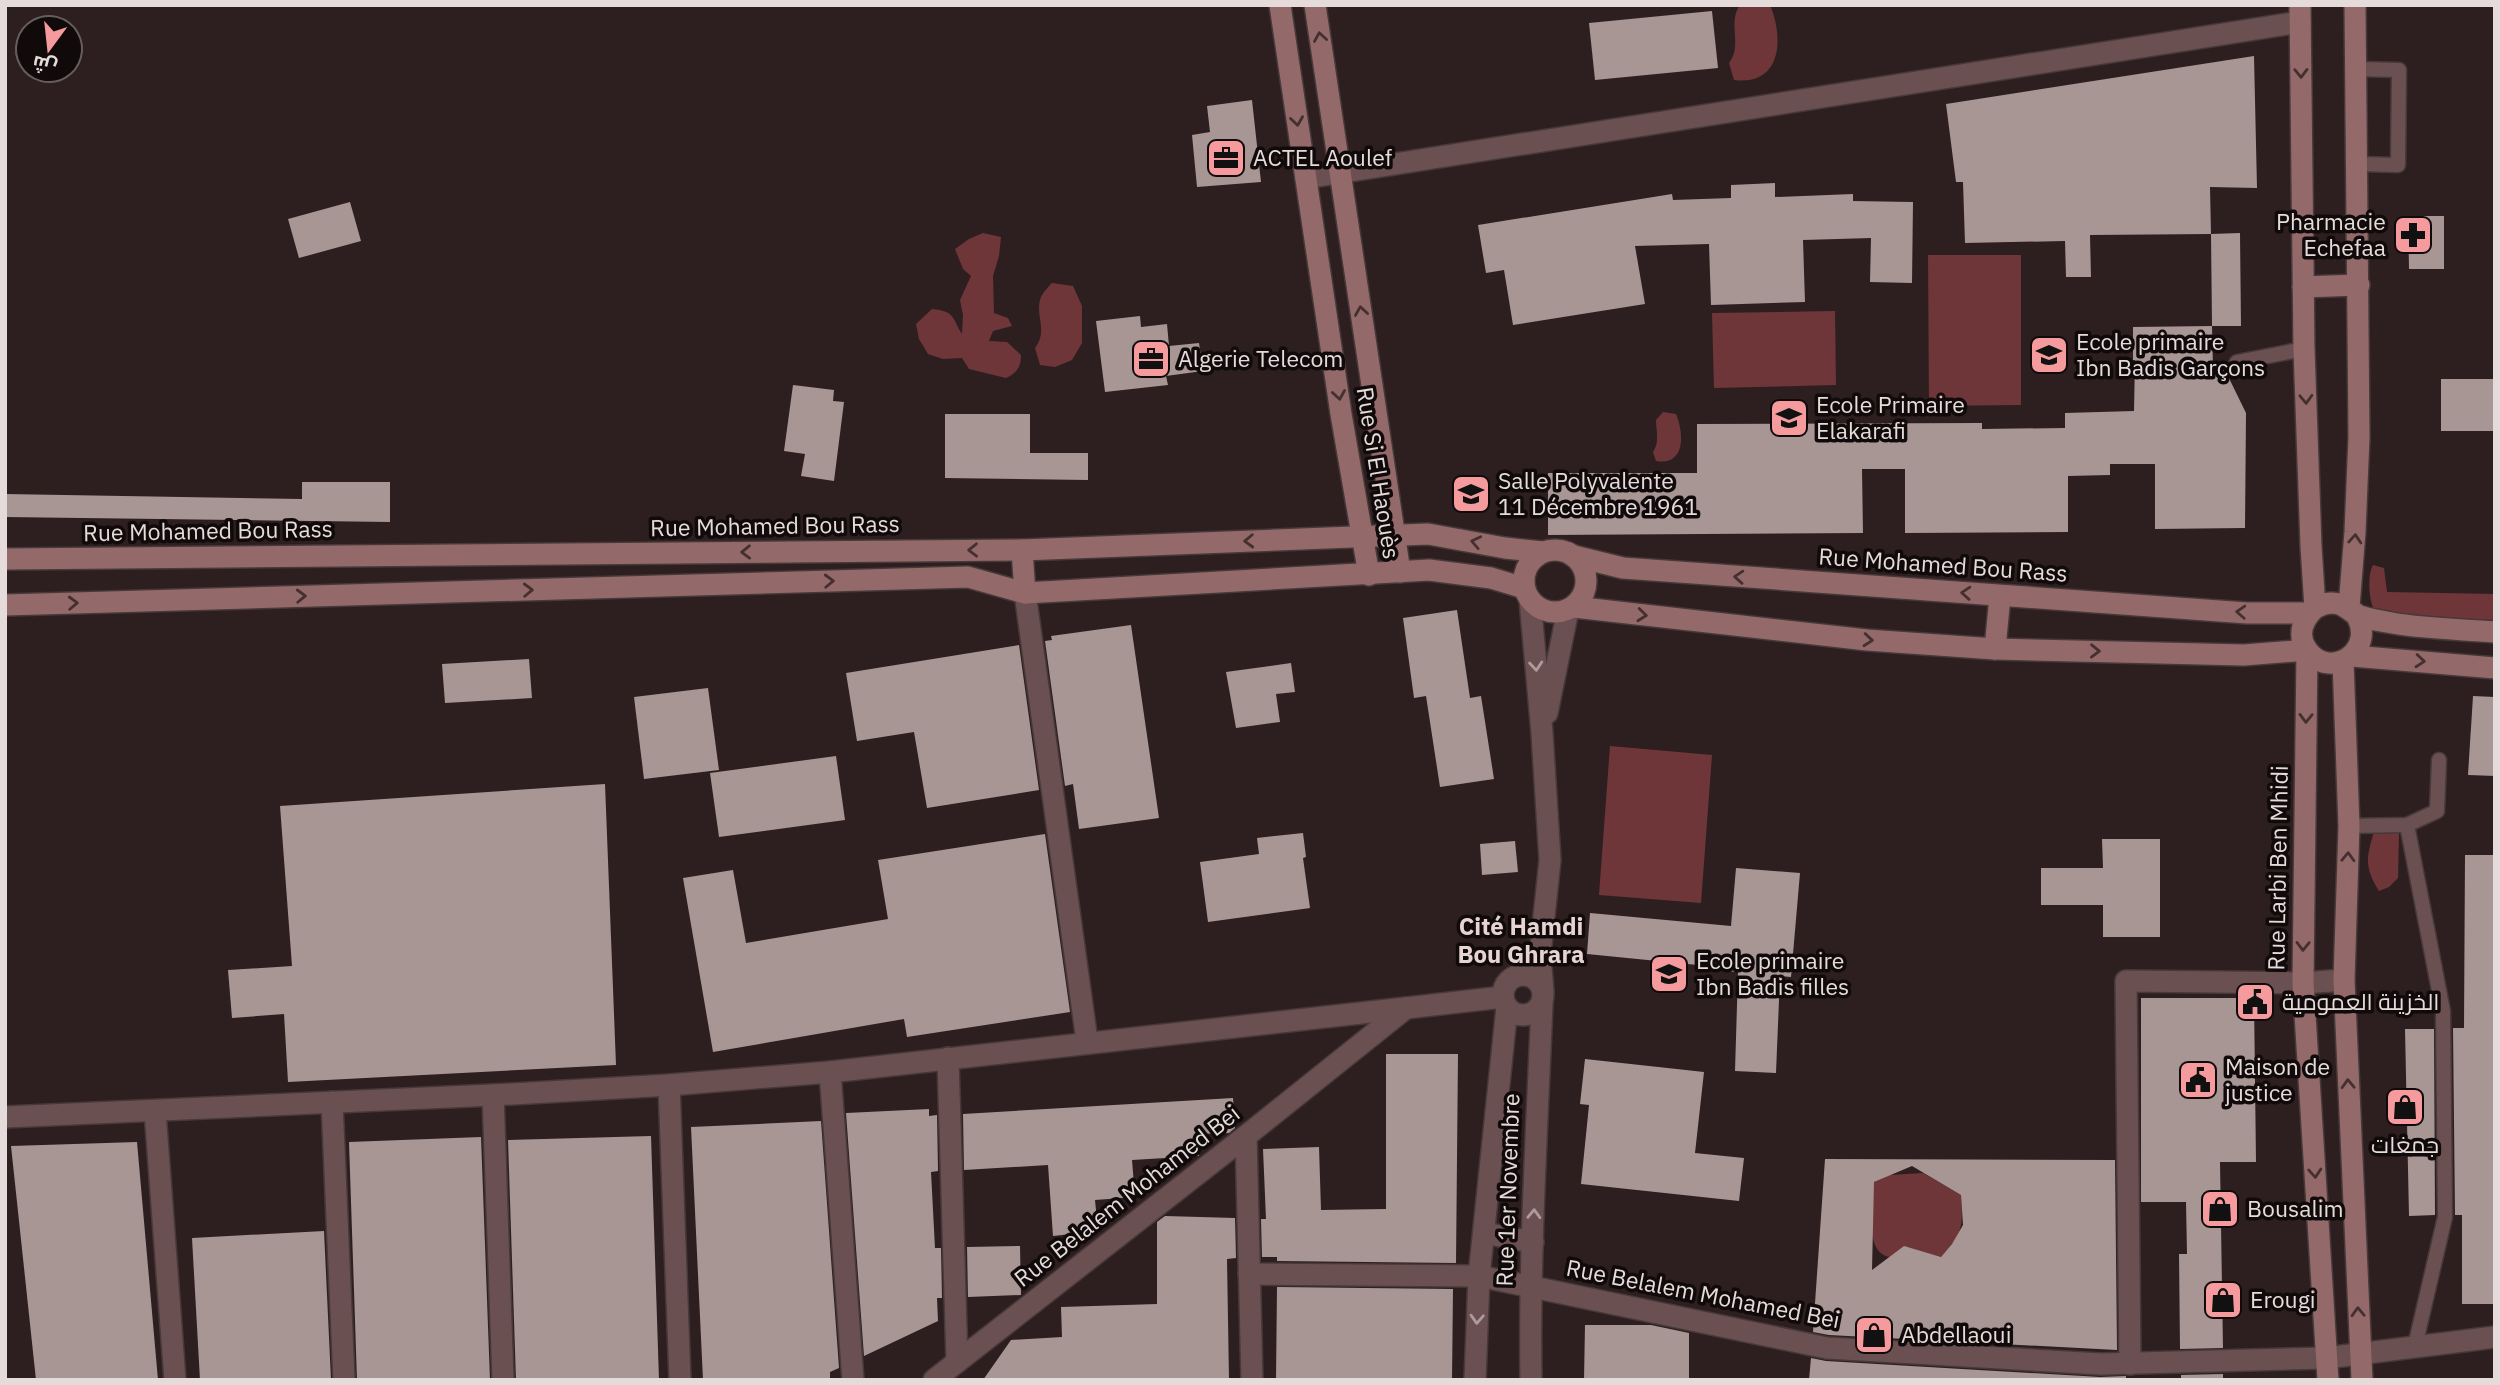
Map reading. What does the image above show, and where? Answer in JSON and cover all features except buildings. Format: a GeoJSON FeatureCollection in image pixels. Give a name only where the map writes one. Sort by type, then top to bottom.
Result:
{"type":"FeatureCollection","features":[{"type":"Feature","properties":{"kind":"street","name":"Rue Si El Haouès"},"geometry":{"type":"LineString","coordinates":[[1280,5],[1369,575]]}},
{"type":"Feature","properties":{"kind":"street","name":"Rue Si El Haouès"},"geometry":{"type":"LineString","coordinates":[[1315,5],[1399,572]]}},
{"type":"Feature","properties":{"kind":"street"},"geometry":{"type":"LineString","coordinates":[[2355,5],[2359,285],[2358,451],[2352,610],[2359,620],[2362,635],[2357,650],[2348,658],[2334,663],[2323,662],[2307,650],[2302,631],[2304,621],[2313,610],[2329,603],[2352,610],[2395,623],[2495,632]]}},
{"type":"Feature","properties":{"kind":"street"},"geometry":{"type":"LineString","coordinates":[[1306,178],[2300,14],[2304,349],[2313,610]]}},
{"type":"Feature","properties":{"kind":"street"},"geometry":{"type":"LineString","coordinates":[[1291,77],[1325,71]]}},
{"type":"Feature","properties":{"kind":"street"},"geometry":{"type":"LineString","coordinates":[[2303,287],[2359,285]]}},
{"type":"Feature","properties":{"kind":"street","name":"Rue Mohamed Bou Rass"},"geometry":{"type":"LineString","coordinates":[[5,559],[1022,550],[1394,534],[1428,534],[1544,552]]}},
{"type":"Feature","properties":{"kind":"street"},"geometry":{"type":"LineString","coordinates":[[1022,550],[1025,593],[1087,1041]]}},
{"type":"Feature","properties":{"kind":"street"},"geometry":{"type":"LineString","coordinates":[[5,1117],[493,1096],[830,1072],[1507,994],[1540,954],[1550,860],[1542,733],[1527,594],[1527,566],[1544,552],[1565,551],[1581,563],[1587,581],[1581,600],[1571,609],[1542,733]]}},
{"type":"Feature","properties":{"kind":"street","name":"Rue Mohamed Bou Rass"},"geometry":{"type":"LineString","coordinates":[[1574,556],[1623,568],[2000,596],[2247,613],[2313,610]]}},
{"type":"Feature","properties":{"kind":"street"},"geometry":{"type":"LineString","coordinates":[[5,605],[968,577],[1025,593],[1429,570],[1491,578],[1527,594],[1547,612],[1558,613],[1571,609],[1867,640],[1995,649],[2244,655],[2307,650]]}},
{"type":"Feature","properties":{"kind":"street"},"geometry":{"type":"LineString","coordinates":[[1995,649],[2000,596]]}},
{"type":"Feature","properties":{"kind":"street","name":"Rue Larbi Ben Mhidi"},"geometry":{"type":"LineString","coordinates":[[2307,650],[2303,983],[2328,1380]]}},
{"type":"Feature","properties":{"kind":"street"},"geometry":{"type":"LineString","coordinates":[[2348,658],[2495,668]]}},
{"type":"Feature","properties":{"kind":"street"},"geometry":{"type":"LineString","coordinates":[[2348,658],[2349,826],[2344,980],[2362,1380]]}},
{"type":"Feature","properties":{"kind":"street","name":"Rue 1er Novembre"},"geometry":{"type":"LineString","coordinates":[[1531,1380],[1530,1285],[1543,998],[1540,954]]}},
{"type":"Feature","properties":{"kind":"street"},"geometry":{"type":"LineString","coordinates":[[1521,975],[1531,976],[1539,983],[1543,998],[1535,1011],[1526,1015],[1515,1013],[1507,994],[1521,975]]}},
{"type":"Feature","properties":{"kind":"street"},"geometry":{"type":"LineString","coordinates":[[2130,1364],[2126,981],[2303,983],[2344,980]]}},
{"type":"Feature","properties":{"kind":"street","name":"Rue 1er Novembre"},"geometry":{"type":"LineString","coordinates":[[1475,1380],[1479,1276],[1507,994]]}},
{"type":"Feature","properties":{"kind":"street","name":"Rue Belalem Mohamed Bei"},"geometry":{"type":"LineString","coordinates":[[934,1380],[1406,1007]]}},
{"type":"Feature","properties":{"kind":"street"},"geometry":{"type":"LineString","coordinates":[[948,1058],[957,1362]]}},
{"type":"Feature","properties":{"kind":"street"},"geometry":{"type":"LineString","coordinates":[[830,1072],[853,1380]]}},
{"type":"Feature","properties":{"kind":"street"},"geometry":{"type":"LineString","coordinates":[[669,1085],[680,1380]]}},
{"type":"Feature","properties":{"kind":"street"},"geometry":{"type":"LineString","coordinates":[[493,1096],[503,1380]]}},
{"type":"Feature","properties":{"kind":"street"},"geometry":{"type":"LineString","coordinates":[[332,1102],[344,1380]]}},
{"type":"Feature","properties":{"kind":"street"},"geometry":{"type":"LineString","coordinates":[[155,1111],[175,1380]]}},
{"type":"Feature","properties":{"kind":"street"},"geometry":{"type":"LineString","coordinates":[[1246,1136],[1252,1380]]}},
{"type":"Feature","properties":{"kind":"street"},"geometry":{"type":"LineString","coordinates":[[1484,1233],[1533,1242]]}},
{"type":"Feature","properties":{"kind":"street","name":"Rue Belalem Mohamed Bei"},"geometry":{"type":"LineString","coordinates":[[1249,1274],[1479,1276],[1827,1348],[2101,1372],[2130,1364],[2326,1358],[2495,1337]]}},
{"type":"Feature","properties":{"kind":"lane"},"geometry":{"type":"LineString","coordinates":[[2357,69],[2399,70],[2398,165],[2358,164]]}},
{"type":"Feature","properties":{"kind":"lane"},"geometry":{"type":"LineString","coordinates":[[2237,362],[2304,349]]}},
{"type":"Feature","properties":{"kind":"lane"},"geometry":{"type":"LineString","coordinates":[[2349,826],[2407,825],[2437,811],[2439,760]]}},
{"type":"Feature","properties":{"kind":"lane"},"geometry":{"type":"LineString","coordinates":[[2407,825],[2443,1011],[2445,1217],[2415,1346]]}},
{"type":"Feature","properties":{"kind":"shaded area"},"geometry":{"type":"Polygon","coordinates":[[[1740,5],[1770,5],[1777,31],[1775,57],[1770,68],[1750,80],[1734,80],[1729,63],[1735,49],[1735,19],[1740,5]]]}},
{"type":"Feature","properties":{"kind":"shaded area"},"geometry":{"type":"Polygon","coordinates":[[[983,233],[1001,237],[993,276],[994,313],[1008,318],[1012,326],[993,331],[989,341],[1007,342],[1021,355],[1018,369],[1006,378],[969,369],[962,358],[943,359],[928,354],[919,339],[916,324],[932,309],[939,310],[952,316],[962,334],[963,315],[960,300],[971,276],[963,269],[955,249],[983,233]]]}},
{"type":"Feature","properties":{"kind":"shaded area"},"geometry":{"type":"Polygon","coordinates":[[[1928,255],[2021,255],[2021,405],[1929,406],[1928,255]]]}},
{"type":"Feature","properties":{"kind":"shaded area"},"geometry":{"type":"Polygon","coordinates":[[[1052,283],[1073,286],[1082,306],[1082,343],[1072,360],[1055,367],[1040,365],[1035,348],[1041,335],[1039,304],[1052,283]]]}},
{"type":"Feature","properties":{"kind":"shaded area"},"geometry":{"type":"Polygon","coordinates":[[[1835,311],[1836,385],[1714,388],[1712,313],[1835,311]]]}},
{"type":"Feature","properties":{"kind":"shaded area"},"geometry":{"type":"Polygon","coordinates":[[[1663,412],[1676,414],[1680,447],[1673,458],[1656,461],[1653,452],[1657,440],[1656,420],[1663,412]]]}},
{"type":"Feature","properties":{"kind":"shaded area"},"geometry":{"type":"Polygon","coordinates":[[[2373,565],[2384,568],[2387,592],[2495,594],[2495,620],[2383,615],[2374,610],[2371,600],[2369,581],[2373,565]]]}},
{"type":"Feature","properties":{"kind":"shaded area"},"geometry":{"type":"Polygon","coordinates":[[[1610,746],[1712,755],[1701,903],[1599,895],[1610,746]]]}},
{"type":"Feature","properties":{"kind":"shaded area"},"geometry":{"type":"Polygon","coordinates":[[[2387,825],[2399,833],[2398,878],[2389,887],[2379,891],[2370,874],[2368,860],[2375,828],[2387,825]]]}},
{"type":"Feature","properties":{"kind":"shaded area"},"geometry":{"type":"Polygon","coordinates":[[[1923,1173],[1961,1195],[1962,1215],[1958,1235],[1941,1257],[1904,1247],[1890,1257],[1876,1247],[1873,1237],[1874,1182],[1890,1175],[1923,1173]]]}},
{"type":"Feature","properties":{"kind":"place","name":"ACTEL Aoulef"},"geometry":{"type":"Point","coordinates":[1226,158]}},
{"type":"Feature","properties":{"kind":"place","name":"Pharmacie Echefaa"},"geometry":{"type":"Point","coordinates":[2413,235]}},
{"type":"Feature","properties":{"kind":"place","name":"Ecole primaire Ibn Badis Garçons"},"geometry":{"type":"Point","coordinates":[2049,355]}},
{"type":"Feature","properties":{"kind":"place","name":"Algerie Telecom"},"geometry":{"type":"Point","coordinates":[1151,359]}},
{"type":"Feature","properties":{"kind":"place","name":"Ecole Primaire Elakarafi"},"geometry":{"type":"Point","coordinates":[1789,418]}},
{"type":"Feature","properties":{"kind":"place","name":"Salle Polyvalente 11 Décembre 1961"},"geometry":{"type":"Point","coordinates":[1471,494]}},
{"type":"Feature","properties":{"kind":"place","name":"Ecole primaire Ibn Badis filles"},"geometry":{"type":"Point","coordinates":[1669,974]}},
{"type":"Feature","properties":{"kind":"place","name":"الخزينة العمومية"},"geometry":{"type":"Point","coordinates":[2255,1002]}},
{"type":"Feature","properties":{"kind":"place","name":"Maison de justice"},"geometry":{"type":"Point","coordinates":[2198,1080]}},
{"type":"Feature","properties":{"kind":"place","name":"جمغات"},"geometry":{"type":"Point","coordinates":[2405,1107]}},
{"type":"Feature","properties":{"kind":"place","name":"Bousalim"},"geometry":{"type":"Point","coordinates":[2220,1209]}},
{"type":"Feature","properties":{"kind":"place","name":"Erougi"},"geometry":{"type":"Point","coordinates":[2223,1300]}},
{"type":"Feature","properties":{"kind":"place","name":"Abdellaoui"},"geometry":{"type":"Point","coordinates":[1874,1335]}},
{"type":"Feature","properties":{"kind":"district","name":"Cité Hamdi Bou Ghrara"},"geometry":{"type":"Point","coordinates":[1521,941]}}]}
